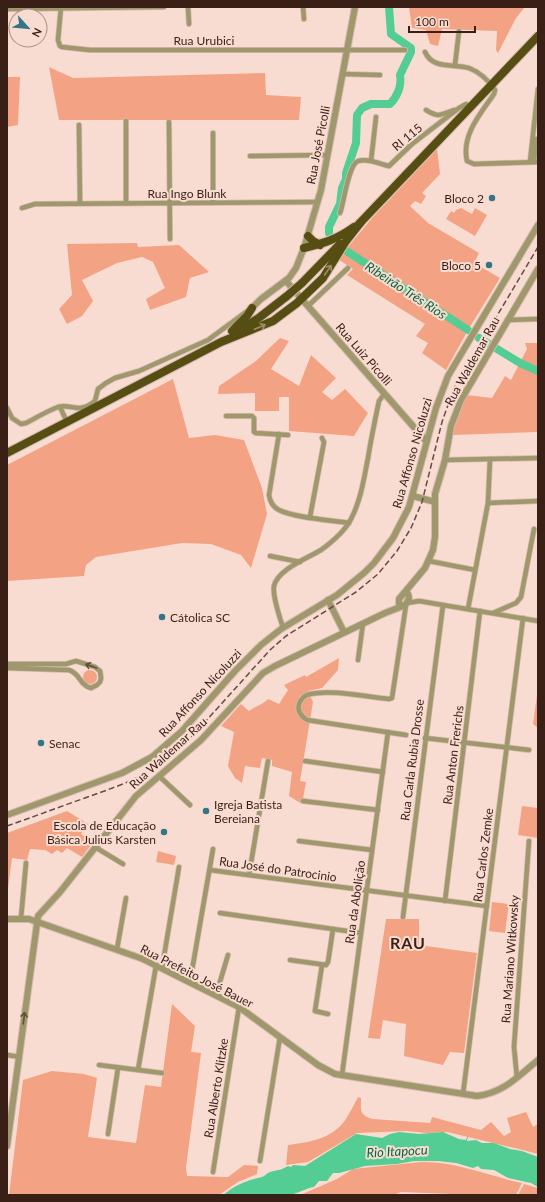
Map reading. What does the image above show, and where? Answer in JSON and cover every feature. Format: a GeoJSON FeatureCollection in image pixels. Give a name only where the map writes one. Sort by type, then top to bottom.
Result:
{"type":"FeatureCollection","features":[{"type":"Feature","properties":{"kind":"highway"},"geometry":{"type":"LineString","coordinates":[[222,342],[260,317],[288,296],[361,222],[538,36]]}},
{"type":"Feature","properties":{"kind":"highway"},"geometry":{"type":"LineString","coordinates":[[304,248],[320,245],[338,237],[361,222]]}},
{"type":"Feature","properties":{"kind":"highway"},"geometry":{"type":"LineString","coordinates":[[7,454],[67,422],[97,402],[222,342],[274,321],[302,298],[326,274],[346,241],[361,222]]}},
{"type":"Feature","properties":{"kind":"highway"},"geometry":{"type":"LineString","coordinates":[[308,236],[320,245]]}},
{"type":"Feature","properties":{"kind":"highway"},"geometry":{"type":"LineString","coordinates":[[222,342],[247,316],[252,308]]}},
{"type":"Feature","properties":{"kind":"street"},"geometry":{"type":"LineString","coordinates":[[7,9],[164,7]]}},
{"type":"Feature","properties":{"kind":"street"},"geometry":{"type":"LineString","coordinates":[[188,7],[190,24]]}},
{"type":"Feature","properties":{"kind":"street"},"geometry":{"type":"LineString","coordinates":[[303,7],[304,19]]}},
{"type":"Feature","properties":{"kind":"street","name":"Rua José Picolli"},"geometry":{"type":"LineString","coordinates":[[286,281],[296,268],[308,236],[318,202],[355,7]]}},
{"type":"Feature","properties":{"kind":"street","name":"Rua Urubici"},"geometry":{"type":"LineString","coordinates":[[61,8],[58,40],[62,48],[90,50],[406,50]]}},
{"type":"Feature","properties":{"kind":"street"},"geometry":{"type":"LineString","coordinates":[[455,65],[459,31]]}},
{"type":"Feature","properties":{"kind":"street"},"geometry":{"type":"LineString","coordinates":[[425,52],[429,59],[435,63],[455,65],[476,71],[492,85],[495,90],[494,94],[476,121],[467,141],[467,160],[474,164],[534,162]]}},
{"type":"Feature","properties":{"kind":"street"},"geometry":{"type":"LineString","coordinates":[[342,74],[380,75]]}},
{"type":"Feature","properties":{"kind":"street"},"geometry":{"type":"LineString","coordinates":[[534,162],[538,89]]}},
{"type":"Feature","properties":{"kind":"street"},"geometry":{"type":"LineString","coordinates":[[426,110],[438,116],[466,104],[471,107]]}},
{"type":"Feature","properties":{"kind":"street","name":"RI 115"},"geometry":{"type":"LineString","coordinates":[[340,213],[353,165],[359,161],[371,161],[389,166],[412,144],[459,108]]}},
{"type":"Feature","properties":{"kind":"street"},"geometry":{"type":"LineString","coordinates":[[371,161],[376,117]]}},
{"type":"Feature","properties":{"kind":"street"},"geometry":{"type":"LineString","coordinates":[[126,121],[126,203]]}},
{"type":"Feature","properties":{"kind":"street"},"geometry":{"type":"LineString","coordinates":[[169,122],[170,239]]}},
{"type":"Feature","properties":{"kind":"street"},"geometry":{"type":"LineString","coordinates":[[79,125],[80,203]]}},
{"type":"Feature","properties":{"kind":"street"},"geometry":{"type":"LineString","coordinates":[[213,132],[213,202]]}},
{"type":"Feature","properties":{"kind":"street"},"geometry":{"type":"LineString","coordinates":[[534,162],[536,139]]}},
{"type":"Feature","properties":{"kind":"street"},"geometry":{"type":"LineString","coordinates":[[250,156],[327,155]]}},
{"type":"Feature","properties":{"kind":"street","name":"Rua Ingo Blunk"},"geometry":{"type":"LineString","coordinates":[[22,208],[35,204],[80,203],[318,202]]}},
{"type":"Feature","properties":{"kind":"street","name":"Rua Affonso Nicoluzzi"},"geometry":{"type":"LineString","coordinates":[[7,815],[122,772],[152,757],[182,731],[251,655],[282,629],[328,600],[364,573],[384,552],[399,529],[413,496],[426,441],[439,397],[448,376],[538,225]]}},
{"type":"Feature","properties":{"kind":"street"},"geometry":{"type":"LineString","coordinates":[[308,306],[348,268]]}},
{"type":"Feature","properties":{"kind":"street","name":"Rua Waldemar Rau"},"geometry":{"type":"LineString","coordinates":[[36,921],[38,916],[60,892],[136,796],[201,740],[263,673],[274,666],[403,604],[414,583],[429,561],[435,541],[435,494],[457,410],[465,392],[507,320],[536,276],[538,269]]}},
{"type":"Feature","properties":{"kind":"street"},"geometry":{"type":"LineString","coordinates":[[7,408],[12,418],[21,424],[60,407],[79,408],[97,402],[95,394],[98,389],[106,383],[115,378],[139,371],[197,346],[217,335],[238,317],[252,308],[266,295],[286,281]]}},
{"type":"Feature","properties":{"kind":"street","name":"Rua Luiz Picolli"},"geometry":{"type":"LineString","coordinates":[[286,281],[426,441]]}},
{"type":"Feature","properties":{"kind":"street"},"geometry":{"type":"LineString","coordinates":[[507,320],[538,319]]}},
{"type":"Feature","properties":{"kind":"street"},"geometry":{"type":"LineString","coordinates":[[217,335],[222,342]]}},
{"type":"Feature","properties":{"kind":"street"},"geometry":{"type":"LineString","coordinates":[[282,629],[274,586],[279,578],[300,562],[323,548],[337,536],[348,523],[359,497],[379,401],[384,394]]}},
{"type":"Feature","properties":{"kind":"street"},"geometry":{"type":"LineString","coordinates":[[60,407],[67,422]]}},
{"type":"Feature","properties":{"kind":"street"},"geometry":{"type":"LineString","coordinates":[[226,416],[252,416],[254,418],[254,432],[288,435]]}},
{"type":"Feature","properties":{"kind":"street"},"geometry":{"type":"LineString","coordinates":[[279,434],[269,495],[272,504],[279,510],[291,514],[348,523]]}},
{"type":"Feature","properties":{"kind":"street"},"geometry":{"type":"LineString","coordinates":[[310,517],[324,442],[322,438]]}},
{"type":"Feature","properties":{"kind":"street"},"geometry":{"type":"LineString","coordinates":[[445,460],[538,458]]}},
{"type":"Feature","properties":{"kind":"street"},"geometry":{"type":"LineString","coordinates":[[468,609],[488,503],[490,459]]}},
{"type":"Feature","properties":{"kind":"street"},"geometry":{"type":"LineString","coordinates":[[413,496],[434,502]]}},
{"type":"Feature","properties":{"kind":"street"},"geometry":{"type":"LineString","coordinates":[[488,503],[538,502]]}},
{"type":"Feature","properties":{"kind":"street"},"geometry":{"type":"LineString","coordinates":[[492,613],[516,603],[520,599],[534,529]]}},
{"type":"Feature","properties":{"kind":"street"},"geometry":{"type":"LineString","coordinates":[[270,556],[300,562]]}},
{"type":"Feature","properties":{"kind":"street"},"geometry":{"type":"LineString","coordinates":[[429,561],[475,570]]}},
{"type":"Feature","properties":{"kind":"street"},"geometry":{"type":"LineString","coordinates":[[408,595],[419,601],[538,621]]}},
{"type":"Feature","properties":{"kind":"street"},"geometry":{"type":"LineString","coordinates":[[273,598],[282,629]]}},
{"type":"Feature","properties":{"kind":"street"},"geometry":{"type":"LineString","coordinates":[[328,600],[344,632]]}},
{"type":"Feature","properties":{"kind":"street"},"geometry":{"type":"LineString","coordinates":[[406,735],[306,720],[300,713],[300,703],[303,697],[309,694],[339,693],[389,699],[392,698],[403,616],[403,604],[419,601]]}},
{"type":"Feature","properties":{"kind":"street","name":"Rua Carla Rubia Drosse"},"geometry":{"type":"LineString","coordinates":[[403,917],[442,605]]}},
{"type":"Feature","properties":{"kind":"street","name":"Rua Anton Frerichs"},"geometry":{"type":"LineString","coordinates":[[445,901],[480,611]]}},
{"type":"Feature","properties":{"kind":"street","name":"Rua Carlos Zemke"},"geometry":{"type":"LineString","coordinates":[[463,1094],[523,618]]}},
{"type":"Feature","properties":{"kind":"street"},"geometry":{"type":"LineString","coordinates":[[358,660],[363,623]]}},
{"type":"Feature","properties":{"kind":"street"},"geometry":{"type":"LineString","coordinates":[[7,664],[66,664],[76,661],[98,669],[102,674],[102,678],[97,685],[91,688],[84,685],[76,673],[69,670],[7,668]]}},
{"type":"Feature","properties":{"kind":"street","name":"Rua da Abolição"},"geometry":{"type":"LineString","coordinates":[[342,1075],[388,732]]}},
{"type":"Feature","properties":{"kind":"street"},"geometry":{"type":"LineString","coordinates":[[425,738],[464,741],[529,750]]}},
{"type":"Feature","properties":{"kind":"street"},"geometry":{"type":"LineString","coordinates":[[249,875],[268,761]]}},
{"type":"Feature","properties":{"kind":"street"},"geometry":{"type":"LineString","coordinates":[[305,761],[383,772]]}},
{"type":"Feature","properties":{"kind":"street"},"geometry":{"type":"LineString","coordinates":[[159,776],[190,805]]}},
{"type":"Feature","properties":{"kind":"street"},"geometry":{"type":"LineString","coordinates":[[303,801],[378,810]]}},
{"type":"Feature","properties":{"kind":"street"},"geometry":{"type":"LineString","coordinates":[[299,841],[372,850]]}},
{"type":"Feature","properties":{"kind":"street","name":"Rua Mariano Witkowsky"},"geometry":{"type":"LineString","coordinates":[[517,1078],[514,1047],[529,841]]}},
{"type":"Feature","properties":{"kind":"street"},"geometry":{"type":"LineString","coordinates":[[95,847],[123,864]]}},
{"type":"Feature","properties":{"kind":"street"},"geometry":{"type":"LineString","coordinates":[[190,982],[213,849]]}},
{"type":"Feature","properties":{"kind":"street"},"geometry":{"type":"LineString","coordinates":[[21,918],[26,863]]}},
{"type":"Feature","properties":{"kind":"street"},"geometry":{"type":"LineString","coordinates":[[138,1070],[179,867]]}},
{"type":"Feature","properties":{"kind":"street","name":"Rua José do Patrocinio"},"geometry":{"type":"LineString","coordinates":[[210,870],[487,906]]}},
{"type":"Feature","properties":{"kind":"street"},"geometry":{"type":"LineString","coordinates":[[117,949],[126,898]]}},
{"type":"Feature","properties":{"kind":"street"},"geometry":{"type":"LineString","coordinates":[[220,913],[361,933]]}},
{"type":"Feature","properties":{"kind":"street","name":"Rua Prefeito José Bauer"},"geometry":{"type":"LineString","coordinates":[[7,919],[21,918],[36,921],[117,949],[159,967],[239,1007],[324,1069],[342,1075],[477,1096],[494,1092],[508,1085],[538,1060]]}},
{"type":"Feature","properties":{"kind":"street"},"geometry":{"type":"LineString","coordinates":[[7,1146],[20,1057],[36,921]]}},
{"type":"Feature","properties":{"kind":"street"},"geometry":{"type":"LineString","coordinates":[[290,960],[326,965],[328,962],[333,929]]}},
{"type":"Feature","properties":{"kind":"street"},"geometry":{"type":"LineString","coordinates":[[216,995],[228,955]]}},
{"type":"Feature","properties":{"kind":"street"},"geometry":{"type":"LineString","coordinates":[[322,965],[315,1011],[328,1014]]}},
{"type":"Feature","properties":{"kind":"street","name":"Rua Alberto Klitzke"},"geometry":{"type":"LineString","coordinates":[[213,1172],[239,1007]]}},
{"type":"Feature","properties":{"kind":"street"},"geometry":{"type":"LineString","coordinates":[[260,1161],[280,1037]]}},
{"type":"Feature","properties":{"kind":"street"},"geometry":{"type":"LineString","coordinates":[[7,1055],[20,1057]]}},
{"type":"Feature","properties":{"kind":"street"},"geometry":{"type":"LineString","coordinates":[[99,1065],[162,1073]]}},
{"type":"Feature","properties":{"kind":"street"},"geometry":{"type":"LineString","coordinates":[[108,1134],[118,1068]]}},
{"type":"Feature","properties":{"kind":"shaded area"},"geometry":{"type":"Polygon","coordinates":[[[409,7],[525,7],[516,18],[498,53],[496,50],[497,31],[442,29],[438,46],[430,44],[426,30],[412,28],[409,7]]]}},
{"type":"Feature","properties":{"kind":"shaded area"},"geometry":{"type":"Polygon","coordinates":[[[49,67],[73,78],[265,73],[266,95],[301,97],[299,120],[59,120],[49,67]]]}},
{"type":"Feature","properties":{"kind":"shaded area"},"geometry":{"type":"Polygon","coordinates":[[[7,77],[20,77],[18,125],[7,127],[7,77]]]}},
{"type":"Feature","properties":{"kind":"shaded area"},"geometry":{"type":"Polygon","coordinates":[[[437,149],[440,174],[422,193],[426,196],[421,204],[415,201],[410,206],[428,223],[479,253],[474,263],[500,278],[468,330],[446,370],[422,353],[428,343],[416,336],[425,324],[347,275],[353,269],[338,259],[373,217],[437,149]]]}},
{"type":"Feature","properties":{"kind":"shaded area"},"geometry":{"type":"Polygon","coordinates":[[[461,208],[472,214],[475,208],[487,215],[475,236],[446,219],[451,211],[454,213],[456,210],[461,208]]]}},
{"type":"Feature","properties":{"kind":"shaded area"},"geometry":{"type":"Polygon","coordinates":[[[137,243],[138,247],[179,245],[209,272],[190,278],[186,297],[150,310],[146,299],[165,288],[153,262],[142,257],[117,263],[82,280],[93,301],[82,316],[67,324],[59,309],[72,295],[67,244],[137,243]]]}},
{"type":"Feature","properties":{"kind":"shaded area"},"geometry":{"type":"Polygon","coordinates":[[[280,338],[289,341],[271,369],[299,386],[311,355],[336,378],[322,392],[332,400],[345,389],[368,413],[354,436],[289,431],[289,397],[279,397],[279,411],[255,411],[255,393],[218,394],[219,386],[256,361],[280,338]]]}},
{"type":"Feature","properties":{"kind":"shaded area"},"geometry":{"type":"Polygon","coordinates":[[[525,343],[538,343],[538,432],[453,435],[456,418],[467,395],[492,398],[505,376],[511,380],[527,349],[525,343]]]}},
{"type":"Feature","properties":{"kind":"shaded area"},"geometry":{"type":"Polygon","coordinates":[[[173,379],[189,438],[215,435],[244,440],[262,488],[267,514],[251,568],[241,555],[211,544],[182,543],[96,557],[86,565],[84,576],[7,581],[7,465],[173,379]]]}},
{"type":"Feature","properties":{"kind":"shaded area"},"geometry":{"type":"Polygon","coordinates":[[[339,658],[338,670],[322,688],[308,691],[313,702],[300,781],[306,782],[302,804],[289,796],[292,772],[272,766],[272,760],[262,758],[260,768],[245,766],[242,783],[235,778],[228,766],[234,732],[221,726],[241,704],[249,711],[264,703],[268,699],[279,704],[288,690],[284,685],[305,675],[306,677],[339,658]]]}},
{"type":"Feature","properties":{"kind":"shaded area"},"geometry":{"type":"Polygon","coordinates":[[[90,670],[95,672],[97,677],[95,682],[90,684],[85,682],[83,677],[85,672],[90,670]]]}},
{"type":"Feature","properties":{"kind":"shaded area"},"geometry":{"type":"Polygon","coordinates":[[[538,688],[538,728],[533,724],[538,688]]]}},
{"type":"Feature","properties":{"kind":"shaded area"},"geometry":{"type":"Polygon","coordinates":[[[522,806],[538,808],[538,838],[518,835],[522,806]]]}},
{"type":"Feature","properties":{"kind":"shaded area"},"geometry":{"type":"Polygon","coordinates":[[[67,811],[88,824],[81,834],[93,842],[82,857],[67,848],[62,853],[57,850],[52,854],[45,850],[30,849],[27,860],[12,858],[7,896],[7,833],[67,811]]]}},
{"type":"Feature","properties":{"kind":"shaded area"},"geometry":{"type":"Polygon","coordinates":[[[158,851],[176,856],[174,865],[156,862],[158,851]]]}},
{"type":"Feature","properties":{"kind":"shaded area"},"geometry":{"type":"Polygon","coordinates":[[[492,902],[509,904],[505,933],[489,931],[492,902]]]}},
{"type":"Feature","properties":{"kind":"shaded area"},"geometry":{"type":"Polygon","coordinates":[[[386,919],[419,919],[419,945],[477,953],[464,1053],[450,1052],[443,1065],[404,1056],[406,1024],[383,1020],[380,1039],[368,1038],[386,919]]]}},
{"type":"Feature","properties":{"kind":"shaded area"},"geometry":{"type":"Polygon","coordinates":[[[172,1004],[195,1026],[191,1052],[201,1053],[186,1167],[187,1176],[228,1177],[244,1165],[258,1166],[257,1174],[238,1182],[219,1195],[9,1195],[23,1080],[52,1071],[84,1074],[97,1078],[88,1137],[136,1143],[145,1085],[161,1087],[172,1004]]]}},
{"type":"Feature","properties":{"kind":"shaded area"},"geometry":{"type":"Polygon","coordinates":[[[358,1097],[361,1098],[361,1109],[363,1114],[373,1119],[430,1123],[432,1117],[481,1130],[491,1122],[504,1136],[511,1132],[507,1118],[526,1112],[533,1127],[538,1124],[538,1154],[447,1132],[427,1133],[406,1131],[357,1133],[308,1162],[286,1165],[288,1145],[312,1141],[334,1131],[341,1126],[346,1119],[358,1097]]]}},
{"type":"Feature","properties":{"kind":"shaded area"},"geometry":{"type":"Polygon","coordinates":[[[434,1162],[459,1166],[522,1183],[516,1195],[457,1195],[401,1192],[394,1195],[300,1195],[337,1179],[353,1169],[434,1162]]]}},
{"type":"Feature","properties":{"kind":"shaded area"},"geometry":{"type":"Polygon","coordinates":[[[524,1184],[538,1188],[538,1195],[518,1195],[524,1184]]]}},
{"type":"Feature","properties":{"kind":"water","name":"Rio Itapocu"},"geometry":{"type":"Polygon","coordinates":[[[399,1132],[419,1134],[443,1132],[459,1139],[466,1140],[468,1137],[467,1141],[476,1140],[482,1143],[494,1143],[538,1157],[538,1187],[531,1183],[508,1178],[494,1170],[481,1169],[478,1166],[473,1168],[456,1163],[414,1161],[397,1164],[365,1166],[339,1173],[333,1173],[327,1181],[319,1181],[314,1187],[288,1195],[223,1195],[241,1183],[262,1177],[270,1172],[288,1166],[291,1167],[293,1165],[305,1166],[356,1134],[382,1138],[399,1132]]]}},
{"type":"Feature","properties":{"kind":"waterway","name":"Ribeirão Três Rios"},"geometry":{"type":"LineString","coordinates":[[329,233],[329,227],[340,204],[342,188],[356,143],[357,115],[362,108],[371,104],[390,104],[393,101],[400,87],[400,75],[411,52],[411,48],[391,34],[389,7]]}},
{"type":"Feature","properties":{"kind":"waterway","name":"Ribeirão Três Rios"},"geometry":{"type":"LineString","coordinates":[[345,250],[468,330]]}},
{"type":"Feature","properties":{"kind":"waterway"},"geometry":{"type":"LineString","coordinates":[[479,338],[520,363],[538,371]]}},
{"type":"Feature","properties":{"kind":"railway"},"geometry":{"type":"LineString","coordinates":[[7,826],[100,793],[151,771],[186,743],[270,650],[286,636],[356,592],[378,574],[397,551],[411,528],[422,502],[442,422],[454,388],[538,247]]}},
{"type":"Feature","properties":{"kind":"place","name":"Bloco 2"},"geometry":{"type":"Point","coordinates":[492,198]}},
{"type":"Feature","properties":{"kind":"place","name":"Bloco 5"},"geometry":{"type":"Point","coordinates":[489,265]}},
{"type":"Feature","properties":{"kind":"place","name":"Cátolica SC"},"geometry":{"type":"Point","coordinates":[162,617]}},
{"type":"Feature","properties":{"kind":"place","name":"Senac"},"geometry":{"type":"Point","coordinates":[41,743]}},
{"type":"Feature","properties":{"kind":"place","name":"Igreja Batista Bereiana"},"geometry":{"type":"Point","coordinates":[206,811]}},
{"type":"Feature","properties":{"kind":"place","name":"Escola de Educação Básica Julius Karsten"},"geometry":{"type":"Point","coordinates":[164,832]}},
{"type":"Feature","properties":{"kind":"district","name":"RAU"},"geometry":{"type":"Point","coordinates":[408,942]}}]}
